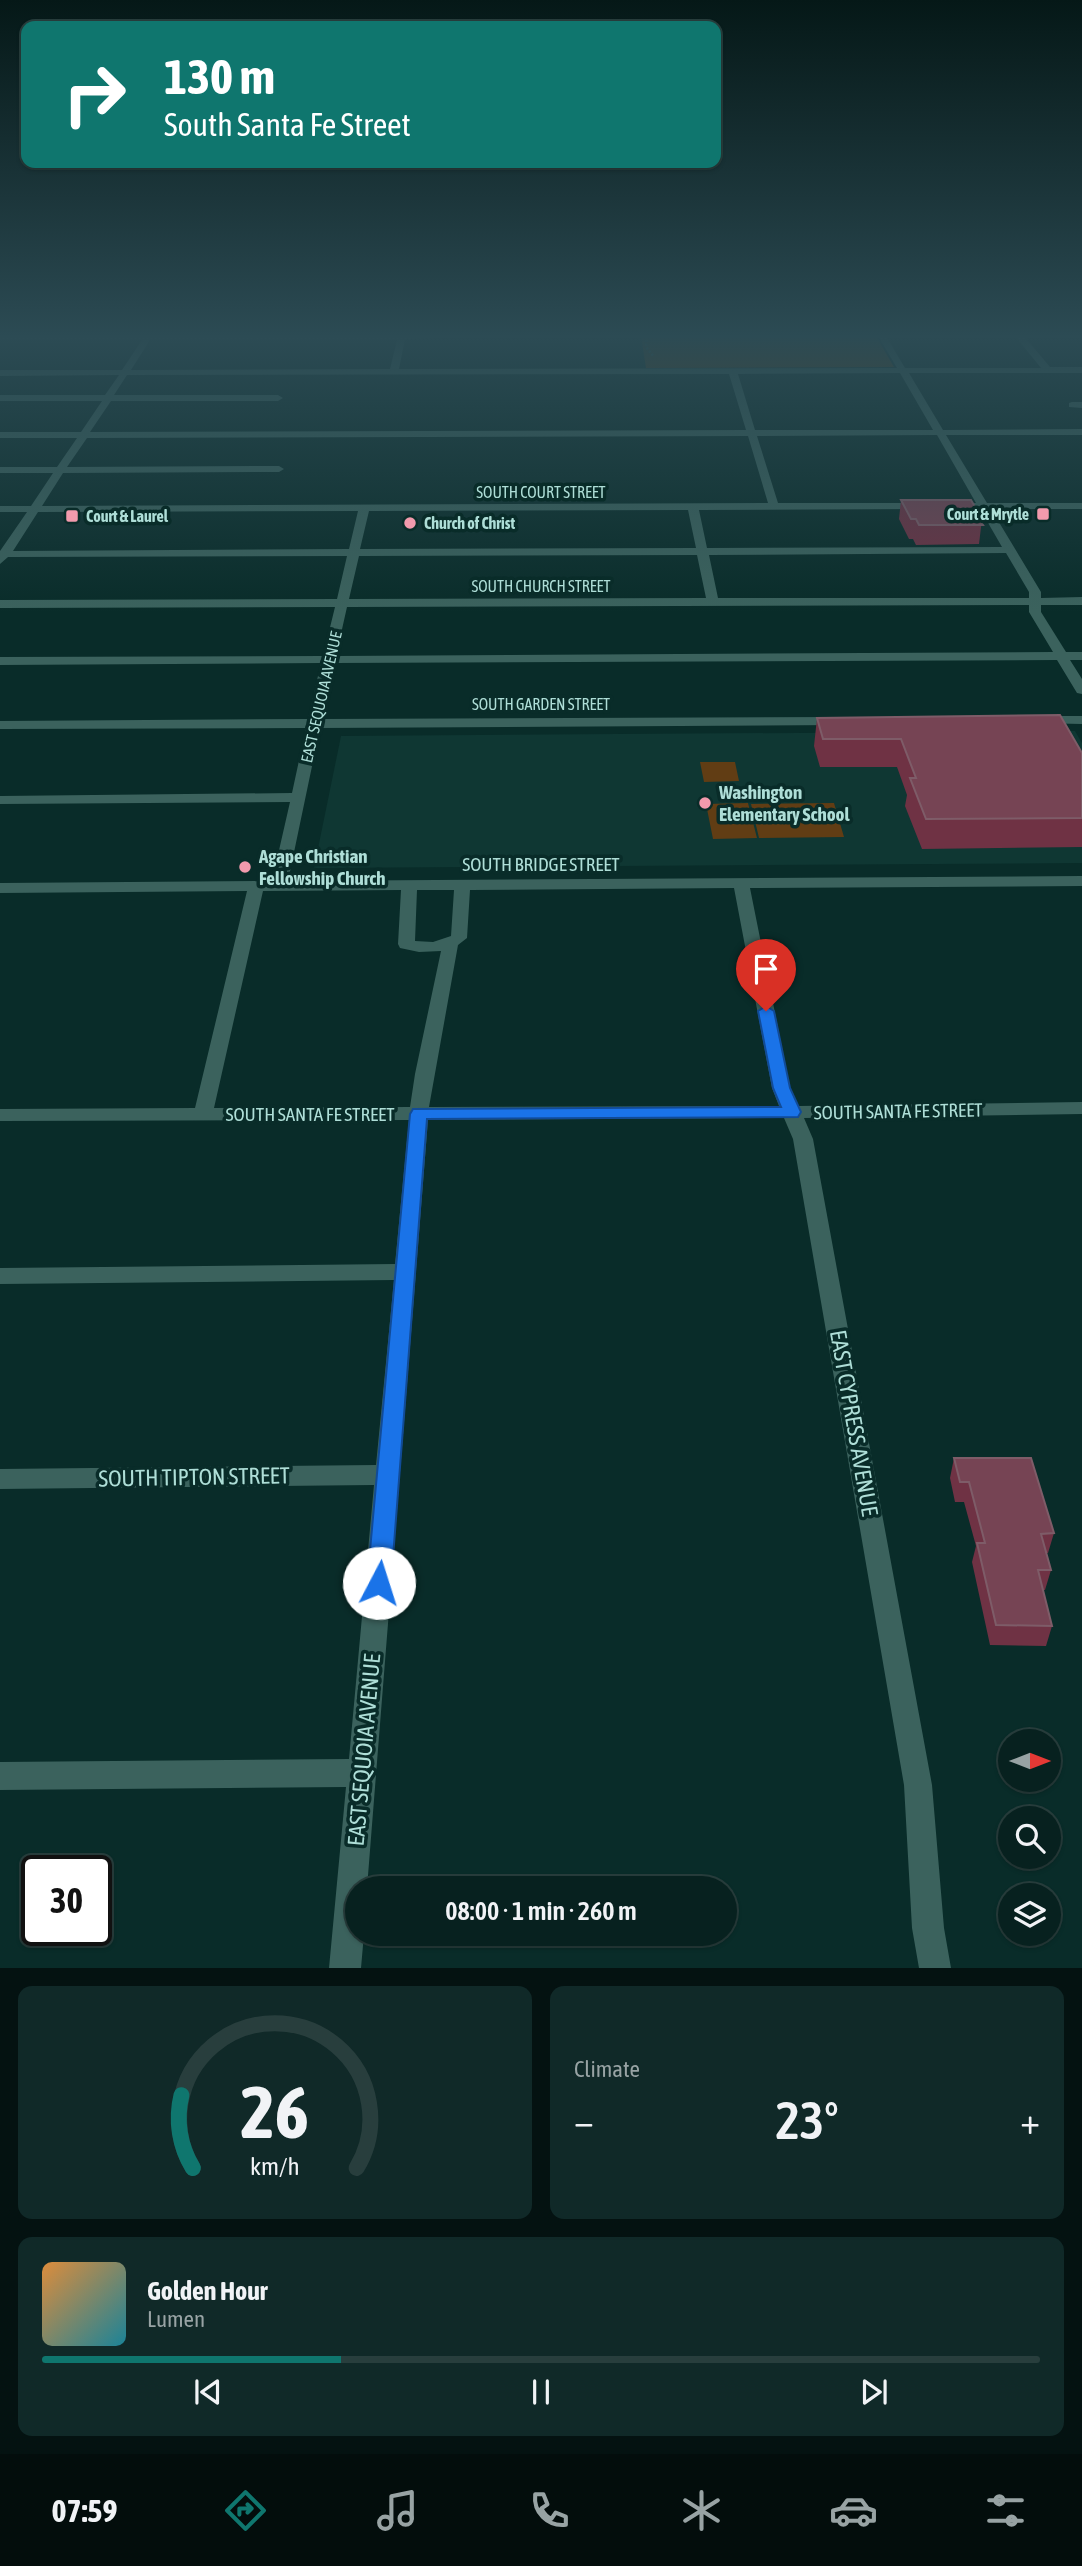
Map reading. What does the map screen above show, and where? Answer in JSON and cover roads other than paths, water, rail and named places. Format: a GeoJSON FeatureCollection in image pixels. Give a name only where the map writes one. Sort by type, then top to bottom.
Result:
{"type":"FeatureCollection","features":[{"type":"Feature","properties":{"kind":"street"},"geometry":{"type":"LineString","coordinates":[[2,556],[89,428]]}},
{"type":"Feature","properties":{"kind":"street"},"geometry":{"type":"LineString","coordinates":[[749,428],[774,507]]}},
{"type":"Feature","properties":{"kind":"street"},"geometry":{"type":"LineString","coordinates":[[937,428],[1035,592],[1035,612],[1082,690]]}},
{"type":"Feature","properties":{"kind":"street"},"geometry":{"type":"LineString","coordinates":[[0,435],[1082,432]]}},
{"type":"Feature","properties":{"kind":"street"},"geometry":{"type":"LineString","coordinates":[[0,470],[279,469]]}},
{"type":"Feature","properties":{"kind":"street","name":"SOUTH COURT STREET"},"geometry":{"type":"LineString","coordinates":[[0,509],[932,506]]}},
{"type":"Feature","properties":{"kind":"street"},"geometry":{"type":"LineString","coordinates":[[946,506],[1082,506]]}},
{"type":"Feature","properties":{"kind":"street"},"geometry":{"type":"LineString","coordinates":[[693,507],[713,601]]}},
{"type":"Feature","properties":{"kind":"street","name":"EAST SEQUOIA AVENUE"},"geometry":{"type":"LineString","coordinates":[[279,887],[364,508]]}},
{"type":"Feature","properties":{"kind":"street"},"geometry":{"type":"LineString","coordinates":[[2,556],[354,551],[1011,550]]}},
{"type":"Feature","properties":{"kind":"street","name":"SOUTH CHURCH STREET"},"geometry":{"type":"LineString","coordinates":[[0,604],[1082,601]]}},
{"type":"Feature","properties":{"kind":"street"},"geometry":{"type":"LineString","coordinates":[[0,661],[1082,656]]}},
{"type":"Feature","properties":{"kind":"street","name":"SOUTH GARDEN STREET"},"geometry":{"type":"LineString","coordinates":[[0,725],[859,720]]}},
{"type":"Feature","properties":{"kind":"street"},"geometry":{"type":"LineString","coordinates":[[1026,720],[1082,720]]}},
{"type":"Feature","properties":{"kind":"street"},"geometry":{"type":"LineString","coordinates":[[0,800],[298,797]]}},
{"type":"Feature","properties":{"kind":"street","name":"SOUTH BRIDGE STREET"},"geometry":{"type":"LineString","coordinates":[[0,888],[1082,881]]}},
{"type":"Feature","properties":{"kind":"street","name":"EAST CYPRESS AVENUE"},"geometry":{"type":"LineString","coordinates":[[741,884],[781,1088],[803,1139],[918,1785],[928,1928],[935,1968]]}},
{"type":"Feature","properties":{"kind":"street"},"geometry":{"type":"LineString","coordinates":[[409,886],[406,944],[416,948],[450,945]]}},
{"type":"Feature","properties":{"kind":"street","name":"EAST SEQUOIA AVENUE"},"geometry":{"type":"LineString","coordinates":[[345,1968],[419,1114],[424,1074],[450,945],[459,938],[462,886]]}},
{"type":"Feature","properties":{"kind":"street"},"geometry":{"type":"LineString","coordinates":[[203,1114],[256,887]]}},
{"type":"Feature","properties":{"kind":"street","name":"SOUTH SANTA FE STREET"},"geometry":{"type":"LineString","coordinates":[[0,1115],[792,1112],[1082,1108]]}},
{"type":"Feature","properties":{"kind":"street"},"geometry":{"type":"LineString","coordinates":[[0,1276],[407,1272]]}},
{"type":"Feature","properties":{"kind":"street","name":"SOUTH TIPTON STREET"},"geometry":{"type":"LineString","coordinates":[[0,1479],[388,1475]]}},
{"type":"Feature","properties":{"kind":"street"},"geometry":{"type":"LineString","coordinates":[[0,1776],[362,1773]]}},
{"type":"Feature","properties":{"kind":"place","name":"Court & Mrytle"},"geometry":{"type":"Point","coordinates":[1043,514]}},
{"type":"Feature","properties":{"kind":"place","name":"Court & Laurel"},"geometry":{"type":"Point","coordinates":[72,516]}},
{"type":"Feature","properties":{"kind":"place","name":"Church of Christ"},"geometry":{"type":"Point","coordinates":[410,523]}},
{"type":"Feature","properties":{"kind":"place","name":"Washington Elementary School"},"geometry":{"type":"Point","coordinates":[705,803]}},
{"type":"Feature","properties":{"kind":"place","name":"Agape Christian Fellowship Church"},"geometry":{"type":"Point","coordinates":[245,867]}}]}
